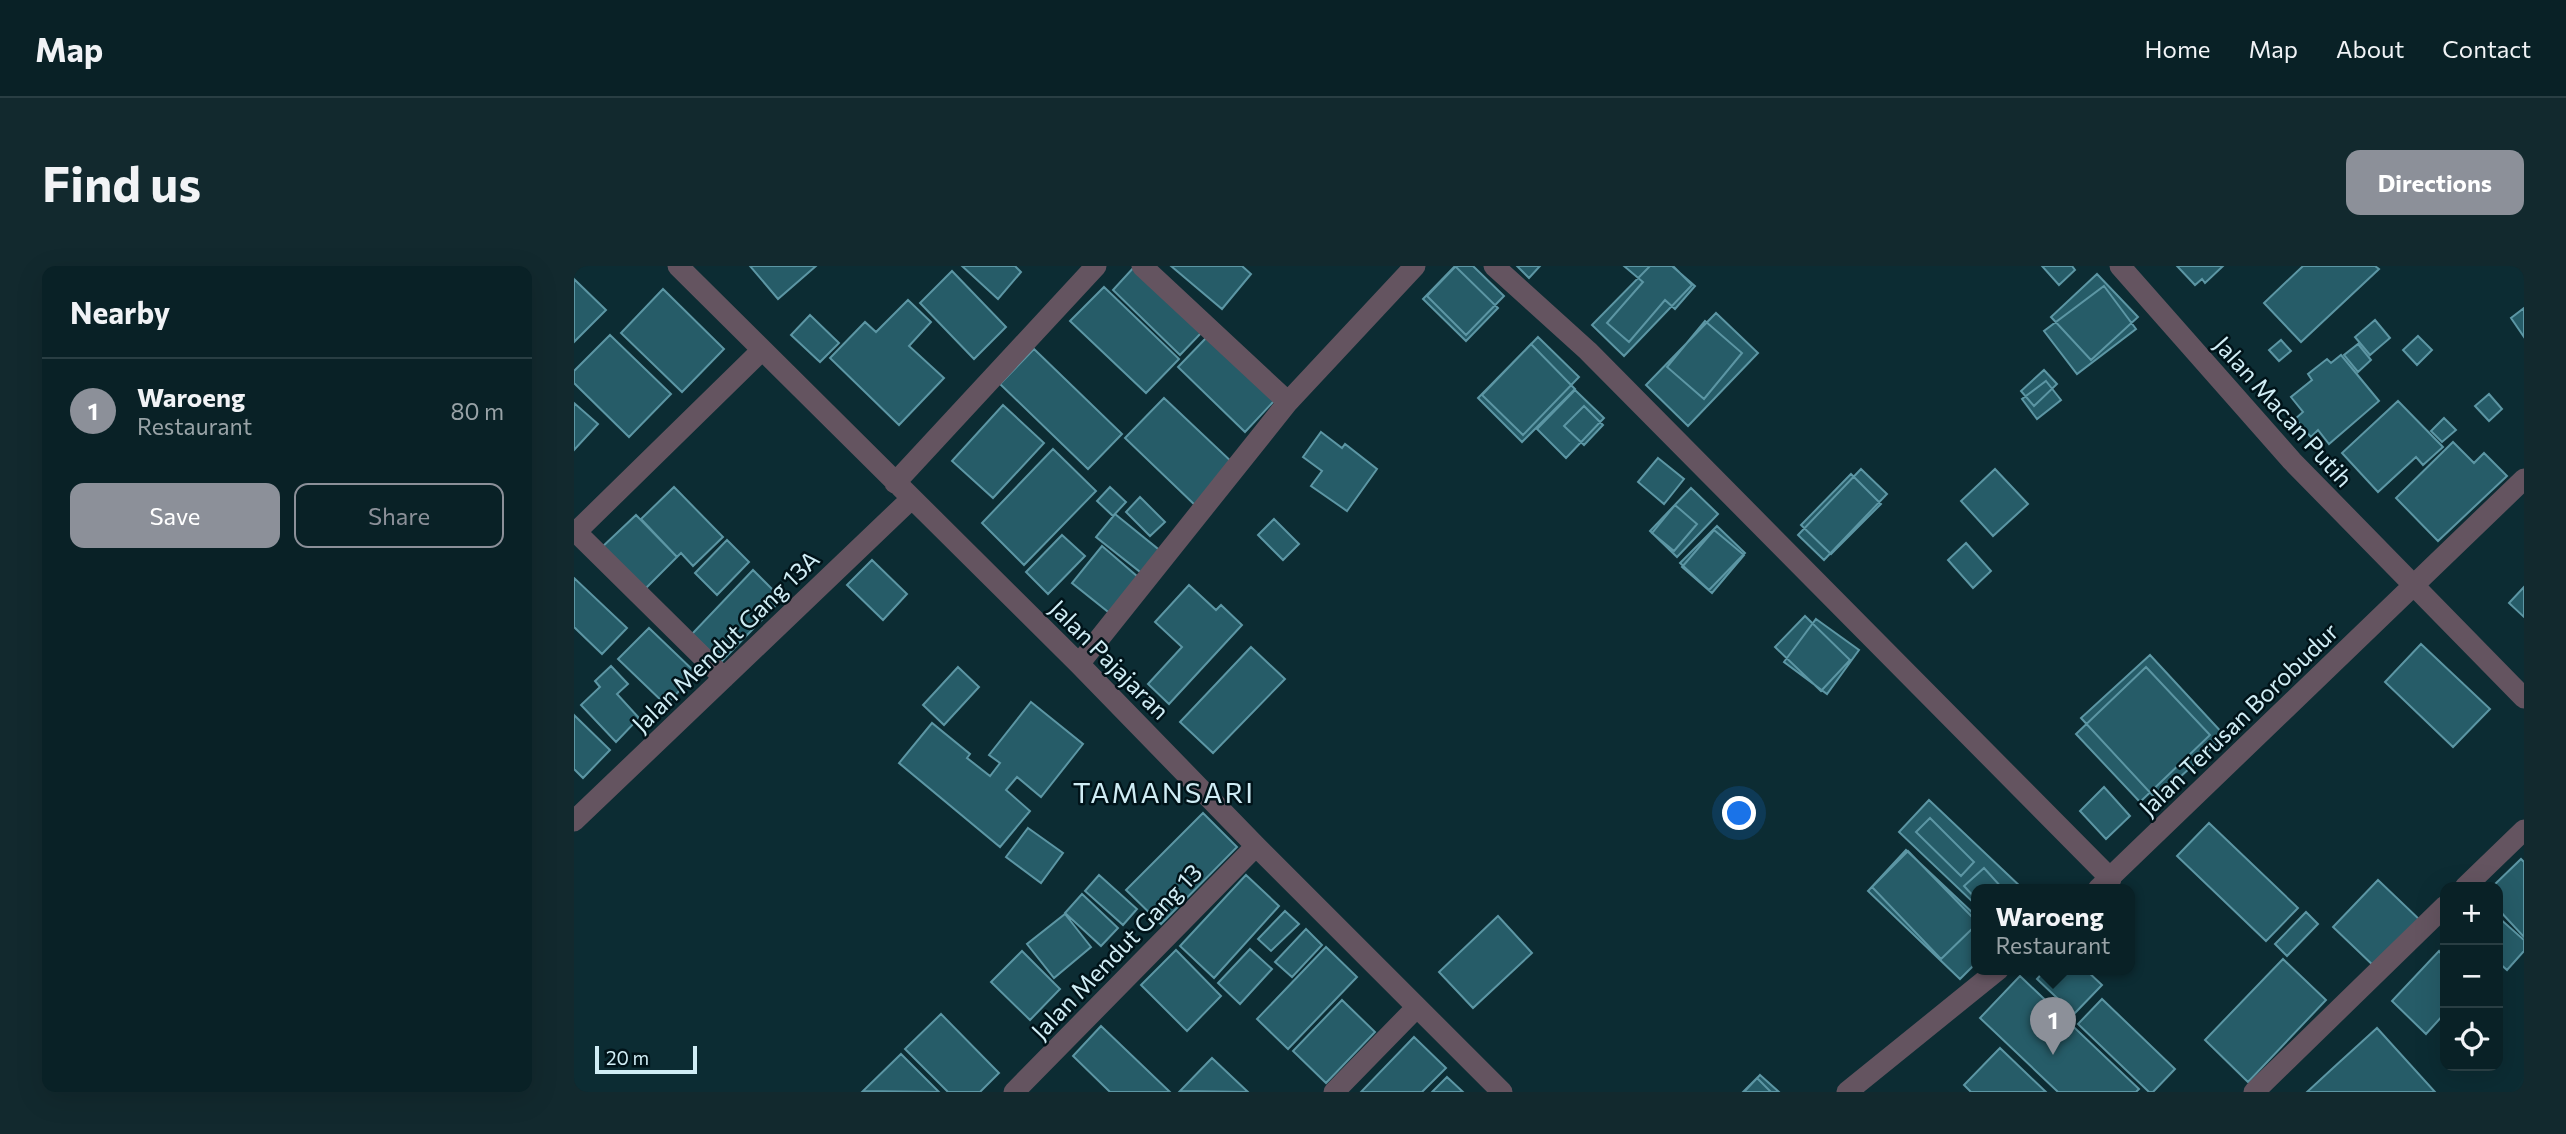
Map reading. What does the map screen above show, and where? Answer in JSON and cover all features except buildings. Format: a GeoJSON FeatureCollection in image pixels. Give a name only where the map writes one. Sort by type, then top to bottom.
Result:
{"type":"FeatureCollection","features":[{"type":"Feature","properties":{"kind":"street","name":"Jalan Pajajaran"},"geometry":{"type":"LineString","coordinates":[[678,266],[1079,664],[1416,1008],[1502,1092]]}},
{"type":"Feature","properties":{"kind":"street"},"geometry":{"type":"LineString","coordinates":[[895,483],[1096,266]]}},
{"type":"Feature","properties":{"kind":"street"},"geometry":{"type":"LineString","coordinates":[[1142,266],[1288,402]]}},
{"type":"Feature","properties":{"kind":"street"},"geometry":{"type":"LineString","coordinates":[[1079,664],[1288,402],[1415,266]]}},
{"type":"Feature","properties":{"kind":"street"},"geometry":{"type":"LineString","coordinates":[[1494,266],[1588,351],[2105,884]]}},
{"type":"Feature","properties":{"kind":"street","name":"Jalan Macan Putih"},"geometry":{"type":"LineString","coordinates":[[2120,266],[2292,461],[2524,698]]}},
{"type":"Feature","properties":{"kind":"street"},"geometry":{"type":"LineString","coordinates":[[724,678],[575,532],[762,350]]}},
{"type":"Feature","properties":{"kind":"street","name":"Jalan Terusan Borobudur"},"geometry":{"type":"LineString","coordinates":[[2105,884],[2524,480]]}},
{"type":"Feature","properties":{"kind":"street","name":"Jalan Mendut Gang 13A"},"geometry":{"type":"LineString","coordinates":[[574,821],[911,499]]}},
{"type":"Feature","properties":{"kind":"street"},"geometry":{"type":"LineString","coordinates":[[2470,882],[2524,830]]}},
{"type":"Feature","properties":{"kind":"street","name":"Jalan Mendut Gang 13"},"geometry":{"type":"LineString","coordinates":[[1014,1092],[1256,846]]}},
{"type":"Feature","properties":{"kind":"street"},"geometry":{"type":"LineString","coordinates":[[2254,1092],[2440,911]]}},
{"type":"Feature","properties":{"kind":"street"},"geometry":{"type":"LineString","coordinates":[[1847,1092],[1992,975]]}},
{"type":"Feature","properties":{"kind":"street"},"geometry":{"type":"LineString","coordinates":[[1334,1092],[1416,1008]]}},
{"type":"Feature","properties":{"kind":"place","name":"Waroeng"},"geometry":{"type":"Point","coordinates":[2053,1055]}},
{"type":"Feature","properties":{"kind":"district","name":"TAMANSARI"},"geometry":{"type":"Point","coordinates":[1164,792]}}]}
